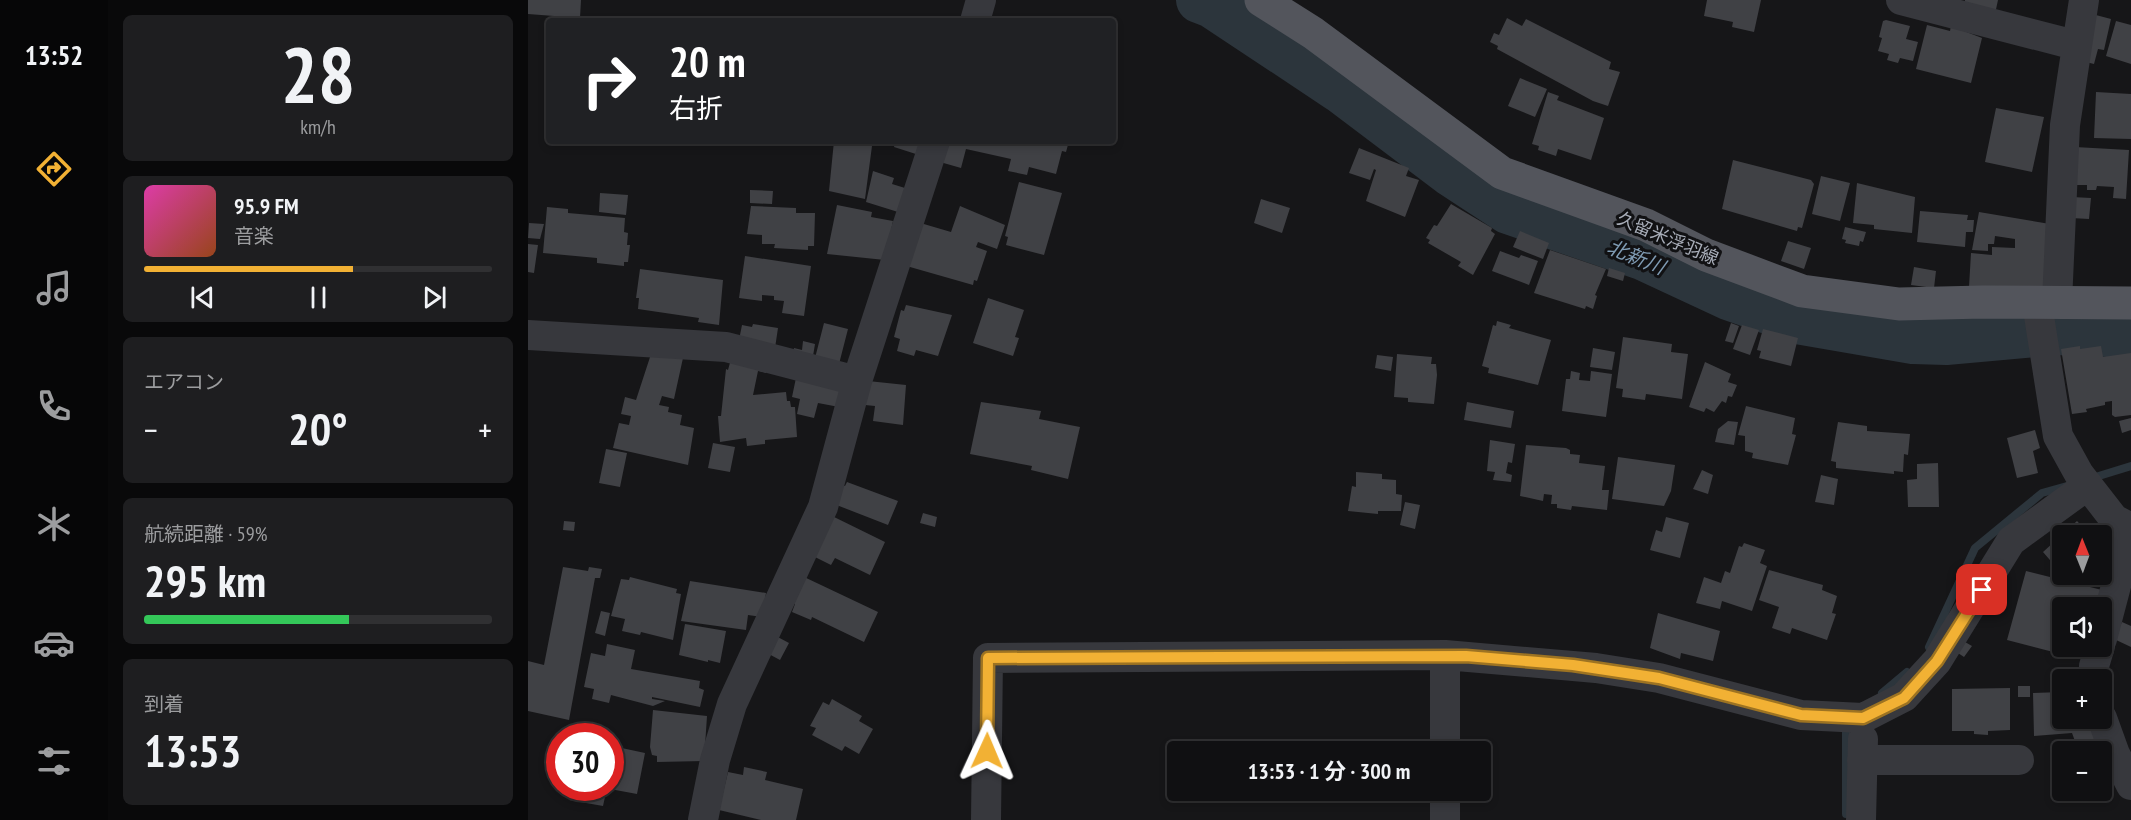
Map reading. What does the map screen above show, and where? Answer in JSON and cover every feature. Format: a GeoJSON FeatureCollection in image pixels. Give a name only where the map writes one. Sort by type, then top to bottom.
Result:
{"type":"FeatureCollection","features":[{"type":"Feature","properties":{"kind":"main road","name":"久留米浮羽線"},"geometry":{"type":"LineString","coordinates":[[1261,0],[1313,33],[1502,173],[1646,225],[1706,255],[1802,291],[1899,304],[2046,307],[2131,303]]}},
{"type":"Feature","properties":{"kind":"street"},"geometry":{"type":"LineString","coordinates":[[976,18],[981,0]]}},
{"type":"Feature","properties":{"kind":"street"},"geometry":{"type":"LineString","coordinates":[[1901,0],[2075,45]]}},
{"type":"Feature","properties":{"kind":"street"},"geometry":{"type":"LineString","coordinates":[[2084,0],[2075,45],[2065,125],[2046,307],[2044,355],[2058,436],[2079,473],[2114,519],[2131,529],[2112,601]]}},
{"type":"Feature","properties":{"kind":"street"},"geometry":{"type":"LineString","coordinates":[[703,820],[715,760],[732,704],[823,507],[857,381],[934,144]]}},
{"type":"Feature","properties":{"kind":"street"},"geometry":{"type":"LineString","coordinates":[[528,335],[726,346],[857,381]]}},
{"type":"Feature","properties":{"kind":"street"},"geometry":{"type":"LineString","coordinates":[[986,820],[988,658],[1445,655],[1527,660],[1659,678],[1801,715],[1863,718],[1904,698],[1937,661],[2011,541],[2079,473]]}},
{"type":"Feature","properties":{"kind":"street"},"geometry":{"type":"LineString","coordinates":[[1445,655],[1445,741]]}},
{"type":"Feature","properties":{"kind":"street"},"geometry":{"type":"LineString","coordinates":[[1861,820],[1863,718]]}},
{"type":"Feature","properties":{"kind":"street"},"geometry":{"type":"LineString","coordinates":[[2106,729],[2115,754],[2131,784]]}},
{"type":"Feature","properties":{"kind":"street"},"geometry":{"type":"LineString","coordinates":[[1862,760],[2019,760]]}},
{"type":"Feature","properties":{"kind":"street"},"geometry":{"type":"LineString","coordinates":[[1444,820],[1445,801]]}},
{"type":"Feature","properties":{"kind":"building"},"geometry":{"type":"Polygon","coordinates":[[[528,0],[581,0],[580,18],[528,14],[528,0]]]}},
{"type":"Feature","properties":{"kind":"building"},"geometry":{"type":"Polygon","coordinates":[[[1707,0],[1761,0],[1754,32],[1732,27],[1733,22],[1704,16],[1707,0]]]}},
{"type":"Feature","properties":{"kind":"building"},"geometry":{"type":"Polygon","coordinates":[[[1965,0],[1998,0],[1995,14],[1964,8],[1965,0]]]}},
{"type":"Feature","properties":{"kind":"building"},"geometry":{"type":"Polygon","coordinates":[[[2092,14],[2111,19],[2104,50],[2098,49],[2094,64],[2082,61],[2092,14]]]}},
{"type":"Feature","properties":{"kind":"building"},"geometry":{"type":"Polygon","coordinates":[[[1507,18],[1522,26],[1526,19],[1611,62],[1609,69],[1620,72],[1608,106],[1593,101],[1497,49],[1498,46],[1490,42],[1494,33],[1499,35],[1507,18]]]}},
{"type":"Feature","properties":{"kind":"building"},"geometry":{"type":"Polygon","coordinates":[[[1883,21],[1910,26],[1906,39],[1918,42],[1913,61],[1900,58],[1898,63],[1887,60],[1889,54],[1878,51],[1882,38],[1879,37],[1883,21]]]}},
{"type":"Feature","properties":{"kind":"building"},"geometry":{"type":"Polygon","coordinates":[[[2116,21],[2131,25],[2131,64],[2106,56],[2116,21]]]}},
{"type":"Feature","properties":{"kind":"building"},"geometry":{"type":"Polygon","coordinates":[[[1927,25],[1950,31],[1951,26],[1982,38],[1971,83],[1916,69],[1927,25]]]}},
{"type":"Feature","properties":{"kind":"building"},"geometry":{"type":"Polygon","coordinates":[[[1520,78],[1547,89],[1535,117],[1508,106],[1520,78]]]}},
{"type":"Feature","properties":{"kind":"building"},"geometry":{"type":"Polygon","coordinates":[[[1548,92],[1559,96],[1557,100],[1604,118],[1591,160],[1558,149],[1556,156],[1538,150],[1539,146],[1532,144],[1548,92]]]}},
{"type":"Feature","properties":{"kind":"building"},"geometry":{"type":"Polygon","coordinates":[[[2096,92],[2131,94],[2131,139],[2094,138],[2096,92]]]}},
{"type":"Feature","properties":{"kind":"building"},"geometry":{"type":"Polygon","coordinates":[[[1996,108],[2044,117],[2032,172],[1985,162],[1996,108]]]}},
{"type":"Feature","properties":{"kind":"building"},"geometry":{"type":"Polygon","coordinates":[[[714,144],[737,144],[737,146],[714,146],[714,144]]]}},
{"type":"Feature","properties":{"kind":"building"},"geometry":{"type":"Polygon","coordinates":[[[834,144],[870,144],[872,146],[865,199],[829,191],[834,144]]]}},
{"type":"Feature","properties":{"kind":"building"},"geometry":{"type":"Polygon","coordinates":[[[895,144],[922,144],[919,155],[894,147],[895,144]]]}},
{"type":"Feature","properties":{"kind":"building"},"geometry":{"type":"Polygon","coordinates":[[[945,144],[1068,144],[1066,152],[1062,151],[1056,174],[1029,167],[1027,175],[1008,171],[1011,159],[966,149],[961,168],[940,162],[945,144]]]}},
{"type":"Feature","properties":{"kind":"building"},"geometry":{"type":"Polygon","coordinates":[[[2075,147],[2129,150],[2126,199],[2113,198],[2114,187],[2097,186],[2096,190],[2087,190],[2087,185],[2073,185],[2075,147]]]}},
{"type":"Feature","properties":{"kind":"building"},"geometry":{"type":"Polygon","coordinates":[[[1359,148],[1409,168],[1406,176],[1419,180],[1405,217],[1366,201],[1376,170],[1374,169],[1370,180],[1349,173],[1359,148]]]}},
{"type":"Feature","properties":{"kind":"building"},"geometry":{"type":"Polygon","coordinates":[[[1733,160],[1811,180],[1814,184],[1802,228],[1798,227],[1797,231],[1722,209],[1733,160]]]}},
{"type":"Feature","properties":{"kind":"building"},"geometry":{"type":"Polygon","coordinates":[[[873,171],[894,178],[892,184],[905,188],[898,212],[866,202],[873,171]]]}},
{"type":"Feature","properties":{"kind":"building"},"geometry":{"type":"Polygon","coordinates":[[[1821,176],[1850,183],[1840,221],[1812,214],[1821,176]]]}},
{"type":"Feature","properties":{"kind":"building"},"geometry":{"type":"Polygon","coordinates":[[[1019,182],[1062,193],[1044,255],[1006,245],[1008,237],[1005,236],[1019,182]]]}},
{"type":"Feature","properties":{"kind":"building"},"geometry":{"type":"Polygon","coordinates":[[[1857,183],[1915,197],[1912,233],[1874,229],[1874,225],[1853,223],[1857,183]]]}},
{"type":"Feature","properties":{"kind":"building"},"geometry":{"type":"Polygon","coordinates":[[[750,190],[773,191],[772,204],[750,203],[750,190]]]}},
{"type":"Feature","properties":{"kind":"building"},"geometry":{"type":"Polygon","coordinates":[[[600,193],[628,195],[626,215],[599,212],[600,193]]]}},
{"type":"Feature","properties":{"kind":"building"},"geometry":{"type":"Polygon","coordinates":[[[2072,197],[2091,198],[2089,219],[2071,218],[2072,197]]]}},
{"type":"Feature","properties":{"kind":"building"},"geometry":{"type":"Polygon","coordinates":[[[1261,199],[1290,208],[1282,233],[1254,223],[1261,199]]]}},
{"type":"Feature","properties":{"kind":"building"},"geometry":{"type":"Polygon","coordinates":[[[1451,204],[1492,228],[1491,231],[1495,234],[1473,275],[1458,266],[1461,262],[1428,243],[1430,240],[1426,238],[1451,204]]]}},
{"type":"Feature","properties":{"kind":"building"},"geometry":{"type":"Polygon","coordinates":[[[837,205],[872,212],[871,217],[893,221],[885,260],[827,254],[837,205]]]}},
{"type":"Feature","properties":{"kind":"building"},"geometry":{"type":"Polygon","coordinates":[[[751,206],[796,208],[796,213],[815,213],[814,246],[808,246],[808,250],[774,248],[775,244],[762,244],[762,235],[747,234],[751,206]]]}},
{"type":"Feature","properties":{"kind":"building"},"geometry":{"type":"Polygon","coordinates":[[[960,206],[1005,225],[997,249],[978,242],[976,247],[987,251],[977,281],[974,280],[973,285],[903,265],[917,222],[951,232],[960,206]]]}},
{"type":"Feature","properties":{"kind":"building"},"geometry":{"type":"Polygon","coordinates":[[[547,207],[568,209],[568,213],[625,218],[624,232],[628,233],[627,245],[630,245],[628,262],[624,262],[624,266],[597,263],[597,258],[543,253],[547,207]]]}},
{"type":"Feature","properties":{"kind":"building"},"geometry":{"type":"Polygon","coordinates":[[[1920,211],[1968,215],[1967,220],[1974,220],[1973,232],[1966,232],[1965,247],[1917,242],[1920,211]]]}},
{"type":"Feature","properties":{"kind":"building"},"geometry":{"type":"Polygon","coordinates":[[[1979,212],[2050,224],[2046,286],[1969,287],[1971,253],[1992,255],[1992,247],[2015,248],[2015,239],[1995,236],[1994,244],[1988,244],[1988,251],[1972,250],[1979,212]]]}},
{"type":"Feature","properties":{"kind":"building"},"geometry":{"type":"Polygon","coordinates":[[[529,223],[544,224],[540,239],[528,238],[529,223]]]}},
{"type":"Feature","properties":{"kind":"building"},"geometry":{"type":"Polygon","coordinates":[[[1845,227],[1866,232],[1859,246],[1845,243],[1846,240],[1842,239],[1845,227]]]}},
{"type":"Feature","properties":{"kind":"building"},"geometry":{"type":"Polygon","coordinates":[[[1520,231],[1549,243],[1543,259],[1513,247],[1520,231]]]}},
{"type":"Feature","properties":{"kind":"building"},"geometry":{"type":"Polygon","coordinates":[[[1788,241],[1811,248],[1804,269],[1781,261],[1788,241]]]}},
{"type":"Feature","properties":{"kind":"building"},"geometry":{"type":"Polygon","coordinates":[[[528,244],[538,245],[534,273],[528,272],[528,244]]]}},
{"type":"Feature","properties":{"kind":"building"},"geometry":{"type":"Polygon","coordinates":[[[1550,250],[1606,269],[1595,295],[1597,296],[1593,309],[1586,306],[1585,309],[1534,293],[1550,250]]]}},
{"type":"Feature","properties":{"kind":"building"},"geometry":{"type":"Polygon","coordinates":[[[1500,251],[1519,258],[1521,255],[1538,261],[1529,285],[1492,271],[1500,251]]]}},
{"type":"Feature","properties":{"kind":"building"},"geometry":{"type":"Polygon","coordinates":[[[745,256],[811,266],[804,316],[782,313],[784,301],[774,300],[774,296],[762,295],[762,301],[739,298],[745,256]]]}},
{"type":"Feature","properties":{"kind":"building"},"geometry":{"type":"Polygon","coordinates":[[[1914,267],[1936,271],[1934,288],[1911,285],[1914,267]]]}},
{"type":"Feature","properties":{"kind":"building"},"geometry":{"type":"Polygon","coordinates":[[[1609,268],[1625,273],[1623,281],[1607,276],[1609,268]]]}},
{"type":"Feature","properties":{"kind":"building"},"geometry":{"type":"Polygon","coordinates":[[[640,269],[723,280],[719,325],[698,322],[699,318],[638,309],[639,298],[636,298],[640,269]]]}},
{"type":"Feature","properties":{"kind":"building"},"geometry":{"type":"Polygon","coordinates":[[[988,298],[1024,310],[1015,337],[1019,338],[1013,356],[973,343],[988,298]]]}},
{"type":"Feature","properties":{"kind":"building"},"geometry":{"type":"Polygon","coordinates":[[[906,305],[952,315],[938,356],[916,350],[914,356],[897,351],[900,339],[894,337],[901,310],[904,311],[906,305]]]}},
{"type":"Feature","properties":{"kind":"building"},"geometry":{"type":"Polygon","coordinates":[[[1497,321],[1511,325],[1509,328],[1551,340],[1538,385],[1488,373],[1489,368],[1482,366],[1493,325],[1496,326],[1497,321]]]}},
{"type":"Feature","properties":{"kind":"building"},"geometry":{"type":"Polygon","coordinates":[[[824,323],[848,329],[839,364],[815,358],[824,323]]]}},
{"type":"Feature","properties":{"kind":"building"},"geometry":{"type":"Polygon","coordinates":[[[1731,323],[1739,326],[1733,343],[1725,341],[1731,323]]]}},
{"type":"Feature","properties":{"kind":"building"},"geometry":{"type":"Polygon","coordinates":[[[753,324],[778,328],[775,348],[739,340],[742,325],[752,327],[753,324]]]}},
{"type":"Feature","properties":{"kind":"building"},"geometry":{"type":"Polygon","coordinates":[[[1742,325],[1759,330],[1750,355],[1733,349],[1742,325]]]}},
{"type":"Feature","properties":{"kind":"building"},"geometry":{"type":"Polygon","coordinates":[[[1763,329],[1798,338],[1791,366],[1759,358],[1761,351],[1757,350],[1763,329]]]}},
{"type":"Feature","properties":{"kind":"building"},"geometry":{"type":"Polygon","coordinates":[[[1623,337],[1672,344],[1671,352],[1688,354],[1682,399],[1646,394],[1645,400],[1622,397],[1623,389],[1616,388],[1623,337]]]}},
{"type":"Feature","properties":{"kind":"building"},"geometry":{"type":"Polygon","coordinates":[[[803,341],[815,344],[813,356],[793,354],[794,348],[802,350],[803,341]]]}},
{"type":"Feature","properties":{"kind":"building"},"geometry":{"type":"Polygon","coordinates":[[[2080,346],[2080,349],[2101,346],[2103,357],[2131,353],[2131,415],[2115,417],[2112,415],[2112,401],[2086,409],[2087,412],[2072,414],[2061,349],[2080,346]]]}},
{"type":"Feature","properties":{"kind":"building"},"geometry":{"type":"Polygon","coordinates":[[[1593,348],[1615,352],[1612,370],[1590,367],[1593,348]]]}},
{"type":"Feature","properties":{"kind":"building"},"geometry":{"type":"Polygon","coordinates":[[[652,351],[683,358],[674,399],[662,396],[659,405],[669,407],[668,412],[682,415],[680,425],[694,428],[688,465],[613,448],[619,423],[629,425],[631,416],[621,414],[625,397],[636,400],[652,351]]]}},
{"type":"Feature","properties":{"kind":"building"},"geometry":{"type":"Polygon","coordinates":[[[1397,354],[1432,357],[1431,364],[1436,364],[1437,375],[1434,404],[1408,402],[1408,398],[1394,397],[1397,354]]]}},
{"type":"Feature","properties":{"kind":"building"},"geometry":{"type":"Polygon","coordinates":[[[1377,355],[1393,357],[1391,371],[1375,368],[1377,355]]]}},
{"type":"Feature","properties":{"kind":"building"},"geometry":{"type":"Polygon","coordinates":[[[731,359],[767,367],[766,373],[758,371],[753,395],[786,392],[787,401],[790,401],[791,407],[795,407],[797,437],[765,440],[765,444],[747,446],[746,438],[720,442],[718,416],[721,416],[726,369],[728,370],[731,359]]]}},
{"type":"Feature","properties":{"kind":"building"},"geometry":{"type":"Polygon","coordinates":[[[1705,362],[1731,374],[1728,382],[1737,385],[1732,397],[1728,396],[1726,403],[1722,401],[1714,412],[1706,408],[1704,412],[1689,407],[1705,362]]]}},
{"type":"Feature","properties":{"kind":"building"},"geometry":{"type":"Polygon","coordinates":[[[1571,371],[1580,373],[1579,380],[1590,381],[1591,371],[1612,374],[1606,417],[1562,411],[1566,379],[1570,379],[1571,371]]]}},
{"type":"Feature","properties":{"kind":"building"},"geometry":{"type":"Polygon","coordinates":[[[797,373],[842,384],[839,407],[818,403],[814,418],[797,414],[800,399],[792,397],[797,373]]]}},
{"type":"Feature","properties":{"kind":"building"},"geometry":{"type":"Polygon","coordinates":[[[868,381],[906,385],[903,425],[873,421],[875,406],[865,405],[868,381]]]}},
{"type":"Feature","properties":{"kind":"building"},"geometry":{"type":"Polygon","coordinates":[[[981,402],[1041,411],[1039,419],[1080,427],[1068,479],[1031,470],[1032,466],[970,454],[981,402]]]}},
{"type":"Feature","properties":{"kind":"building"},"geometry":{"type":"Polygon","coordinates":[[[1467,402],[1514,411],[1511,428],[1464,420],[1467,402]]]}},
{"type":"Feature","properties":{"kind":"building"},"geometry":{"type":"Polygon","coordinates":[[[1746,406],[1795,418],[1792,434],[1796,435],[1788,465],[1752,458],[1753,453],[1745,451],[1745,436],[1738,435],[1746,406]]]}},
{"type":"Feature","properties":{"kind":"building"},"geometry":{"type":"Polygon","coordinates":[[[2131,418],[2131,430],[2122,433],[2119,421],[2131,418]]]}},
{"type":"Feature","properties":{"kind":"building"},"geometry":{"type":"Polygon","coordinates":[[[1728,421],[1738,422],[1734,445],[1715,442],[1718,429],[1728,421]]]}},
{"type":"Feature","properties":{"kind":"building"},"geometry":{"type":"Polygon","coordinates":[[[1838,422],[1867,426],[1867,431],[1910,434],[1908,455],[1904,454],[1903,472],[1894,471],[1894,474],[1836,468],[1836,462],[1831,461],[1838,422]]]}},
{"type":"Feature","properties":{"kind":"building"},"geometry":{"type":"Polygon","coordinates":[[[2035,430],[2040,448],[2033,451],[2038,473],[2017,478],[2007,438],[2035,430]]]}},
{"type":"Feature","properties":{"kind":"building"},"geometry":{"type":"Polygon","coordinates":[[[1490,440],[1515,444],[1512,463],[1508,462],[1506,473],[1512,475],[1511,482],[1493,480],[1495,472],[1487,471],[1490,440]]]}},
{"type":"Feature","properties":{"kind":"building"},"geometry":{"type":"Polygon","coordinates":[[[713,443],[735,447],[730,472],[708,468],[713,443]]]}},
{"type":"Feature","properties":{"kind":"building"},"geometry":{"type":"Polygon","coordinates":[[[1526,445],[1566,448],[1570,450],[1570,454],[1580,455],[1579,463],[1605,466],[1602,490],[1609,490],[1607,510],[1572,506],[1571,510],[1557,508],[1557,504],[1551,504],[1552,495],[1544,494],[1543,501],[1520,496],[1526,445]]]}},
{"type":"Feature","properties":{"kind":"building"},"geometry":{"type":"Polygon","coordinates":[[[606,449],[627,453],[620,487],[599,483],[606,449]]]}},
{"type":"Feature","properties":{"kind":"building"},"geometry":{"type":"Polygon","coordinates":[[[1618,457],[1675,465],[1671,491],[1664,506],[1612,499],[1618,457]]]}},
{"type":"Feature","properties":{"kind":"building"},"geometry":{"type":"Polygon","coordinates":[[[1938,463],[1939,507],[1908,507],[1907,480],[1917,479],[1917,464],[1938,463]]]}},
{"type":"Feature","properties":{"kind":"building"},"geometry":{"type":"Polygon","coordinates":[[[1702,470],[1713,475],[1708,494],[1693,489],[1702,470]]]}},
{"type":"Feature","properties":{"kind":"building"},"geometry":{"type":"Polygon","coordinates":[[[1356,472],[1382,474],[1382,479],[1396,480],[1396,494],[1402,495],[1401,511],[1378,511],[1378,514],[1348,511],[1352,486],[1356,487],[1356,472]]]}},
{"type":"Feature","properties":{"kind":"building"},"geometry":{"type":"Polygon","coordinates":[[[1821,475],[1838,479],[1834,505],[1815,502],[1821,475]]]}},
{"type":"Feature","properties":{"kind":"building"},"geometry":{"type":"Polygon","coordinates":[[[847,482],[898,501],[888,525],[834,504],[841,485],[845,486],[847,482]]]}},
{"type":"Feature","properties":{"kind":"building"},"geometry":{"type":"Polygon","coordinates":[[[1405,502],[1420,505],[1415,529],[1400,525],[1405,502]]]}},
{"type":"Feature","properties":{"kind":"building"},"geometry":{"type":"Polygon","coordinates":[[[923,513],[937,517],[935,527],[920,523],[923,513]]]}},
{"type":"Feature","properties":{"kind":"building"},"geometry":{"type":"Polygon","coordinates":[[[830,515],[885,542],[870,575],[835,558],[831,565],[811,555],[830,515]]]}},
{"type":"Feature","properties":{"kind":"building"},"geometry":{"type":"Polygon","coordinates":[[[1666,517],[1689,523],[1680,558],[1650,550],[1656,530],[1662,532],[1666,517]]]}},
{"type":"Feature","properties":{"kind":"building"},"geometry":{"type":"Polygon","coordinates":[[[564,521],[575,522],[574,531],[563,530],[564,521]]]}},
{"type":"Feature","properties":{"kind":"building"},"geometry":{"type":"Polygon","coordinates":[[[1744,543],[1765,550],[1760,563],[1767,566],[1752,611],[1722,601],[1720,609],[1696,603],[1704,577],[1721,583],[1725,571],[1730,573],[1739,546],[1742,547],[1744,543]]]}},
{"type":"Feature","properties":{"kind":"building"},"geometry":{"type":"Polygon","coordinates":[[[2052,544],[2052,562],[2043,552],[2052,544]]]}},
{"type":"Feature","properties":{"kind":"building"},"geometry":{"type":"Polygon","coordinates":[[[563,567],[588,571],[589,567],[602,569],[600,578],[595,578],[569,720],[528,711],[528,661],[544,665],[563,567]]]}},
{"type":"Feature","properties":{"kind":"building"},"geometry":{"type":"Polygon","coordinates":[[[1769,570],[1823,585],[1822,590],[1837,596],[1832,613],[1836,614],[1827,640],[1792,628],[1790,634],[1772,628],[1779,607],[1759,600],[1769,570]]]}},
{"type":"Feature","properties":{"kind":"building"},"geometry":{"type":"Polygon","coordinates":[[[2026,571],[2052,578],[2052,585],[2082,585],[2102,590],[2100,597],[2052,597],[2052,652],[2007,640],[2026,571]]]}},
{"type":"Feature","properties":{"kind":"building"},"geometry":{"type":"Polygon","coordinates":[[[802,576],[878,612],[864,642],[812,617],[811,620],[792,612],[795,604],[790,601],[802,576]]]}},
{"type":"Feature","properties":{"kind":"building"},"geometry":{"type":"Polygon","coordinates":[[[630,577],[677,589],[676,593],[681,594],[673,640],[641,632],[640,635],[622,631],[625,619],[611,616],[621,579],[629,580],[630,577]]]}},
{"type":"Feature","properties":{"kind":"building"},"geometry":{"type":"Polygon","coordinates":[[[690,581],[766,593],[762,617],[748,615],[746,630],[681,621],[690,581]]]}},
{"type":"Feature","properties":{"kind":"building"},"geometry":{"type":"Polygon","coordinates":[[[601,611],[610,613],[605,636],[595,633],[601,611]]]}},
{"type":"Feature","properties":{"kind":"building"},"geometry":{"type":"Polygon","coordinates":[[[1658,613],[1720,631],[1713,661],[1681,653],[1680,659],[1650,648],[1658,613]]]}},
{"type":"Feature","properties":{"kind":"building"},"geometry":{"type":"Polygon","coordinates":[[[2122,622],[2131,626],[2131,647],[2114,639],[2122,622]]]}},
{"type":"Feature","properties":{"kind":"building"},"geometry":{"type":"Polygon","coordinates":[[[685,624],[726,631],[720,663],[679,655],[685,624]]]}},
{"type":"Feature","properties":{"kind":"building"},"geometry":{"type":"Polygon","coordinates":[[[774,635],[789,643],[780,660],[765,652],[774,635]]]}},
{"type":"Feature","properties":{"kind":"building"},"geometry":{"type":"Polygon","coordinates":[[[1965,642],[1972,646],[1964,657],[1958,653],[1965,642]]]}},
{"type":"Feature","properties":{"kind":"building"},"geometry":{"type":"Polygon","coordinates":[[[607,644],[635,650],[631,669],[700,681],[699,688],[704,690],[700,707],[652,697],[652,699],[665,701],[653,706],[611,695],[609,703],[592,699],[594,689],[584,687],[591,653],[605,656],[607,644]]]}},
{"type":"Feature","properties":{"kind":"building"},"geometry":{"type":"Polygon","coordinates":[[[2018,686],[2030,686],[2030,697],[2018,697],[2018,686]]]}},
{"type":"Feature","properties":{"kind":"building"},"geometry":{"type":"Polygon","coordinates":[[[2010,688],[2010,730],[1988,731],[1988,735],[1974,734],[1974,731],[1952,731],[1952,689],[2010,688]]]}},
{"type":"Feature","properties":{"kind":"building"},"geometry":{"type":"Polygon","coordinates":[[[2052,692],[2052,729],[2093,729],[2100,741],[2075,741],[2072,733],[2034,736],[2033,693],[2052,692]]]}},
{"type":"Feature","properties":{"kind":"building"},"geometry":{"type":"Polygon","coordinates":[[[832,699],[862,716],[859,721],[873,729],[859,754],[845,746],[842,751],[812,735],[816,728],[810,726],[823,702],[829,705],[832,699]]]}},
{"type":"Feature","properties":{"kind":"building"},"geometry":{"type":"Polygon","coordinates":[[[653,710],[707,716],[704,761],[657,762],[657,756],[652,755],[650,747],[653,710]]]}},
{"type":"Feature","properties":{"kind":"building"},"geometry":{"type":"Polygon","coordinates":[[[624,748],[645,753],[637,794],[624,792],[624,748]]]}},
{"type":"Feature","properties":{"kind":"building"},"geometry":{"type":"Polygon","coordinates":[[[744,767],[767,772],[765,780],[803,789],[796,820],[761,820],[719,810],[728,772],[743,775],[744,767]]]}},
{"type":"Feature","properties":{"kind":"building"},"geometry":{"type":"Polygon","coordinates":[[[575,801],[604,801],[603,806],[575,801]]]}},
{"type":"Feature","properties":{"kind":"waterway","name":"北新川"},"geometry":{"type":"LineString","coordinates":[[1199,0],[1212,5],[1340,90],[1450,173],[1508,211],[1642,257],[1728,297],[1797,321],[1913,341],[1946,342],[2059,332],[2131,335]]}},
{"type":"Feature","properties":{"kind":"waterway"},"geometry":{"type":"LineString","coordinates":[[2089,479],[2131,466]]}},
{"type":"Feature","properties":{"kind":"waterway"},"geometry":{"type":"LineString","coordinates":[[1929,647],[1975,548],[2042,493],[2067,486]]}},
{"type":"Feature","properties":{"kind":"waterway"},"geometry":{"type":"LineString","coordinates":[[1882,693],[1907,672]]}},
{"type":"Feature","properties":{"kind":"waterway"},"geometry":{"type":"LineString","coordinates":[[1846,726],[1846,814]]}},
{"type":"Feature","properties":{"kind":"route"},"geometry":{"type":"LineString","coordinates":[[987,751],[988,658],[1445,655],[1527,660],[1659,678],[1801,715],[1863,718],[1904,698],[1937,661],[1982,590]]}}]}
